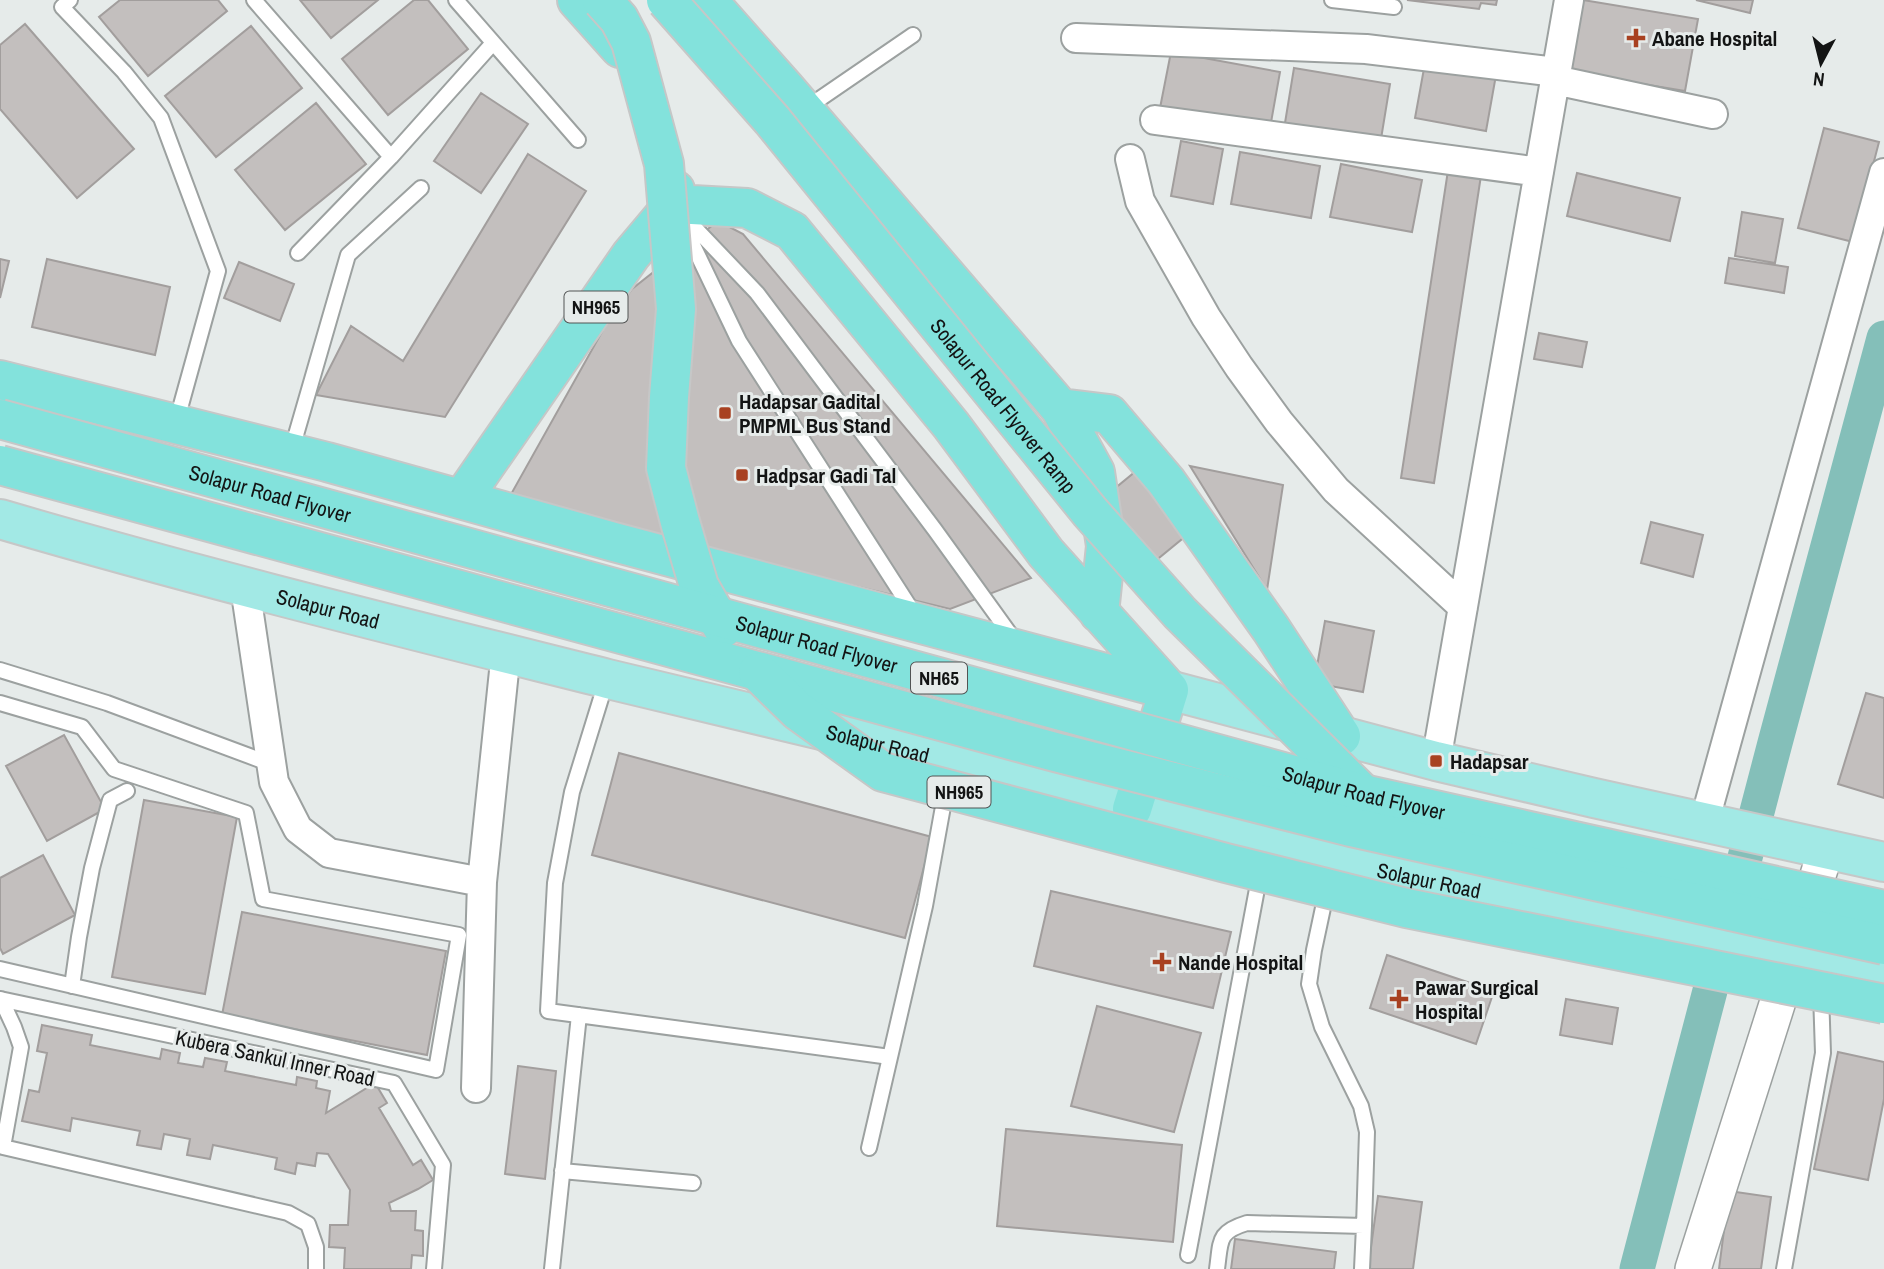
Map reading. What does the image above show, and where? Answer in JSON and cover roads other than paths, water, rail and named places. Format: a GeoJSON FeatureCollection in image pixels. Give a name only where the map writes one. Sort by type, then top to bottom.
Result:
{"type":"FeatureCollection","features":[{"type":"Feature","properties":{"kind":"highway"},"geometry":{"type":"LineString","coordinates":[[577,0],[617,44],[659,102],[678,160],[674,204],[747,208],[792,231],[951,425],[1046,553],[1169,690]]}},
{"type":"Feature","properties":{"kind":"highway","name":"NH965"},"geometry":{"type":"LineString","coordinates":[[602,0],[619,19],[632,41],[664,164],[676,309],[666,468],[680,522],[699,586],[733,647],[798,711],[883,772],[1406,908],[1884,1004]]}},
{"type":"Feature","properties":{"kind":"highway","name":"Solapur Road Flyover Ramp"},"geometry":{"type":"LineString","coordinates":[[666,0],[772,120],[1090,512],[1180,613],[1363,794]]}},
{"type":"Feature","properties":{"kind":"highway"},"geometry":{"type":"LineString","coordinates":[[706,0],[1060,408],[1095,472],[1106,546],[1099,613]]}},
{"type":"Feature","properties":{"kind":"highway","name":"NH965"},"geometry":{"type":"LineString","coordinates":[[462,499],[631,255],[674,204]]}},
{"type":"Feature","properties":{"kind":"highway"},"geometry":{"type":"LineString","coordinates":[[0,380],[290,453],[1169,690]]}},
{"type":"Feature","properties":{"kind":"highway"},"geometry":{"type":"LineString","coordinates":[[1060,408],[1109,414],[1166,481],[1271,629],[1341,736]]}},
{"type":"Feature","properties":{"kind":"highway","name":"Solapur Road Flyover"},"geometry":{"type":"LineString","coordinates":[[0,419],[1363,794],[1884,910]]}},
{"type":"Feature","properties":{"kind":"highway","name":"Solapur Road Flyover"},"geometry":{"type":"LineString","coordinates":[[0,465],[1095,762],[1351,827],[1884,945]]}},
{"type":"Feature","properties":{"kind":"highway"},"geometry":{"type":"LineString","coordinates":[[1132,809],[1169,690]]}},
{"type":"Feature","properties":{"kind":"main road","name":"Solapur Road"},"geometry":{"type":"LineString","coordinates":[[0,519],[245,587],[951,761],[1265,844],[1791,957],[1884,980]]}},
{"type":"Feature","properties":{"kind":"main road"},"geometry":{"type":"LineString","coordinates":[[1169,690],[1436,761],[1884,862]]}},
{"type":"Feature","properties":{"kind":"street"},"geometry":{"type":"LineString","coordinates":[[1436,761],[1569,0]]}},
{"type":"Feature","properties":{"kind":"street"},"geometry":{"type":"LineString","coordinates":[[1076,38],[1366,49],[1555,76],[1713,114]]}},
{"type":"Feature","properties":{"kind":"street"},"geometry":{"type":"LineString","coordinates":[[1154,120],[1539,172]]}},
{"type":"Feature","properties":{"kind":"street"},"geometry":{"type":"LineString","coordinates":[[1130,159],[1140,201],[1206,317],[1279,422],[1336,490],[1463,607]]}},
{"type":"Feature","properties":{"kind":"street"},"geometry":{"type":"LineString","coordinates":[[1716,825],[1884,173]]}},
{"type":"Feature","properties":{"kind":"street"},"geometry":{"type":"LineString","coordinates":[[245,587],[274,782],[298,829],[328,853],[482,882]]}},
{"type":"Feature","properties":{"kind":"street"},"geometry":{"type":"LineString","coordinates":[[476,1088],[482,882],[506,652]]}},
{"type":"Feature","properties":{"kind":"street"},"geometry":{"type":"LineString","coordinates":[[1693,1269],[1826,849]]}},
{"type":"Feature","properties":{"kind":"lane"},"geometry":{"type":"LineString","coordinates":[[70,0],[62,7],[124,72],[161,118],[218,271],[175,424]]}},
{"type":"Feature","properties":{"kind":"lane"},"geometry":{"type":"LineString","coordinates":[[254,0],[391,157]]}},
{"type":"Feature","properties":{"kind":"lane"},"geometry":{"type":"LineString","coordinates":[[456,0],[578,140]]}},
{"type":"Feature","properties":{"kind":"lane"},"geometry":{"type":"LineString","coordinates":[[1332,0],[1394,8]]}},
{"type":"Feature","properties":{"kind":"lane"},"geometry":{"type":"LineString","coordinates":[[804,110],[913,35]]}},
{"type":"Feature","properties":{"kind":"lane"},"geometry":{"type":"LineString","coordinates":[[298,253],[391,157],[493,43]]}},
{"type":"Feature","properties":{"kind":"lane"},"geometry":{"type":"LineString","coordinates":[[290,453],[348,255],[421,188]]}},
{"type":"Feature","properties":{"kind":"lane"},"geometry":{"type":"LineString","coordinates":[[674,204],[739,341],[921,625]]}},
{"type":"Feature","properties":{"kind":"lane"},"geometry":{"type":"LineString","coordinates":[[674,204],[757,293],[1024,652]]}},
{"type":"Feature","properties":{"kind":"lane"},"geometry":{"type":"LineString","coordinates":[[0,670],[107,703],[271,764]]}},
{"type":"Feature","properties":{"kind":"lane"},"geometry":{"type":"LineString","coordinates":[[607,678],[572,792],[555,883],[548,1011],[890,1057]]}},
{"type":"Feature","properties":{"kind":"lane"},"geometry":{"type":"LineString","coordinates":[[0,703],[82,727],[114,769],[246,813],[262,899],[459,935],[436,1070],[0,969]]}},
{"type":"Feature","properties":{"kind":"lane"},"geometry":{"type":"LineString","coordinates":[[869,1148],[925,906],[951,761]]}},
{"type":"Feature","properties":{"kind":"lane"},"geometry":{"type":"LineString","coordinates":[[72,986],[92,868],[110,800],[127,791]]}},
{"type":"Feature","properties":{"kind":"lane"},"geometry":{"type":"LineString","coordinates":[[1188,1255],[1265,844]]}},
{"type":"Feature","properties":{"kind":"lane"},"geometry":{"type":"LineString","coordinates":[[1333,860],[1314,950],[1310,984],[1322,1027],[1361,1106],[1367,1132],[1362,1269]]}},
{"type":"Feature","properties":{"kind":"lane"},"geometry":{"type":"LineString","coordinates":[[1784,1269],[1823,1053],[1791,957]]}},
{"type":"Feature","properties":{"kind":"lane","name":"Kubera Sankul Inner Road"},"geometry":{"type":"LineString","coordinates":[[0,999],[21,1047],[1,1148],[288,1213],[308,1224],[316,1247],[316,1269]]}},
{"type":"Feature","properties":{"kind":"lane","name":"Kubera Sankul Inner Road"},"geometry":{"type":"LineString","coordinates":[[0,999],[394,1083],[443,1165],[435,1269]]}},
{"type":"Feature","properties":{"kind":"lane"},"geometry":{"type":"LineString","coordinates":[[552,1269],[579,1015]]}},
{"type":"Feature","properties":{"kind":"lane"},"geometry":{"type":"LineString","coordinates":[[562,1171],[693,1183]]}},
{"type":"Feature","properties":{"kind":"lane"},"geometry":{"type":"LineString","coordinates":[[1217,1269],[1222,1238],[1230,1228],[1247,1223],[1364,1226]]}},
{"type":"Feature","properties":{"kind":"waterway"},"geometry":{"type":"LineString","coordinates":[[1637,1269],[1884,338]]}},
{"type":"Feature","properties":{"kind":"place","name":"Abane Hospital"},"geometry":{"type":"Point","coordinates":[1636,38]}},
{"type":"Feature","properties":{"kind":"place","name":"Hadapsar Gadital PMPML Bus Stand"},"geometry":{"type":"Point","coordinates":[725,413]}},
{"type":"Feature","properties":{"kind":"place","name":"Hadpsar Gadi Tal"},"geometry":{"type":"Point","coordinates":[742,475]}},
{"type":"Feature","properties":{"kind":"place","name":"Hadapsar"},"geometry":{"type":"Point","coordinates":[1436,761]}},
{"type":"Feature","properties":{"kind":"place","name":"Nande Hospital"},"geometry":{"type":"Point","coordinates":[1162,962]}},
{"type":"Feature","properties":{"kind":"place","name":"Pawar Surgical Hospital"},"geometry":{"type":"Point","coordinates":[1399,999]}}]}
